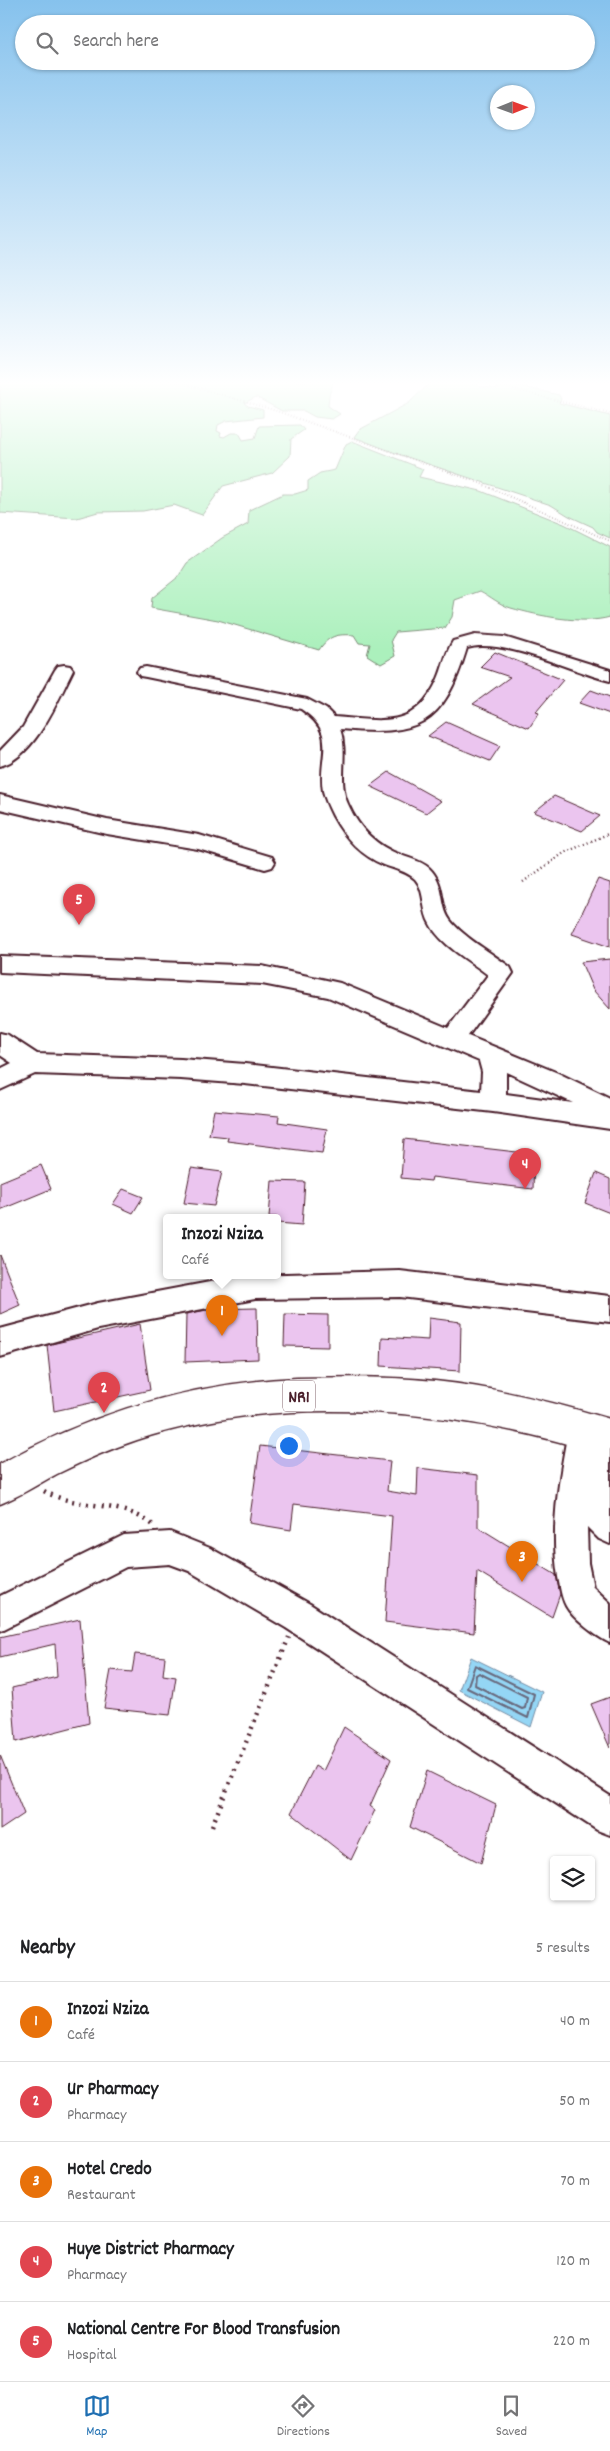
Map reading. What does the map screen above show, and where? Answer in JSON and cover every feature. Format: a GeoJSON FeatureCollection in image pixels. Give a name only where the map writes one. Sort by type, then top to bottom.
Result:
{"type":"FeatureCollection","features":[{"type":"Feature","properties":{"kind":"highway","name":"NR1"},"geometry":{"type":"LineString","coordinates":[[7,1481],[104,1435],[136,1423],[184,1409],[246,1398],[308,1395],[378,1395],[447,1400],[514,1411],[601,1436]]}},
{"type":"Feature","properties":{"kind":"street"},"geometry":{"type":"LineString","coordinates":[[330,724],[390,726],[406,724],[418,718],[444,691],[458,645],[475,640],[498,641],[610,676]]}},
{"type":"Feature","properties":{"kind":"street"},"geometry":{"type":"LineString","coordinates":[[0,760],[13,752],[30,732],[64,670]]}},
{"type":"Feature","properties":{"kind":"street"},"geometry":{"type":"LineString","coordinates":[[146,672],[308,706],[320,712],[330,724],[335,756],[333,790],[348,824],[365,846],[393,860],[415,868],[426,878],[434,893],[435,909],[440,924],[502,973],[453,1039]]}},
{"type":"Feature","properties":{"kind":"street"},"geometry":{"type":"LineString","coordinates":[[0,802],[107,827],[199,842],[265,862]]}},
{"type":"Feature","properties":{"kind":"street"},"geometry":{"type":"LineString","coordinates":[[0,964],[262,975],[332,989],[489,1054],[610,1110]]}},
{"type":"Feature","properties":{"kind":"street"},"geometry":{"type":"LineString","coordinates":[[0,1042],[32,1064]]}},
{"type":"Feature","properties":{"kind":"street"},"geometry":{"type":"LineString","coordinates":[[489,1054],[494,1072],[493,1102]]}},
{"type":"Feature","properties":{"kind":"street"},"geometry":{"type":"LineString","coordinates":[[0,1080],[32,1064],[181,1069],[245,1074],[437,1098],[493,1102],[610,1119]]}},
{"type":"Feature","properties":{"kind":"street"},"geometry":{"type":"LineString","coordinates":[[0,1343],[98,1316],[255,1286],[400,1284],[610,1309]]}},
{"type":"Feature","properties":{"kind":"street"},"geometry":{"type":"LineString","coordinates":[[601,1436],[599,1519],[610,1528]]}},
{"type":"Feature","properties":{"kind":"street"},"geometry":{"type":"LineString","coordinates":[[601,1436],[570,1510],[572,1563],[578,1596],[610,1626]]}},
{"type":"Feature","properties":{"kind":"street"},"geometry":{"type":"LineString","coordinates":[[0,1614],[124,1551],[170,1548],[199,1559],[298,1616],[610,1817]]}},
{"type":"Feature","properties":{"kind":"path"},"geometry":{"type":"LineString","coordinates":[[444,470],[476,482],[610,541]]}},
{"type":"Feature","properties":{"kind":"path"},"geometry":{"type":"LineString","coordinates":[[523,882],[554,858],[586,840],[610,833]]}},
{"type":"Feature","properties":{"kind":"path"},"geometry":{"type":"LineString","coordinates":[[7,1481],[59,1498],[112,1508],[148,1519],[170,1548]]}},
{"type":"Feature","properties":{"kind":"path"},"geometry":{"type":"LineString","coordinates":[[212,1826],[298,1616]]}},
{"type":"Feature","properties":{"kind":"green space"},"geometry":{"type":"Polygon","coordinates":[[[0,470],[275,470],[272,473],[223,486],[202,515],[174,505],[143,511],[98,512],[77,518],[0,513],[0,470]]]}},
{"type":"Feature","properties":{"kind":"green space"},"geometry":{"type":"Polygon","coordinates":[[[333,470],[422,470],[419,477],[481,491],[564,524],[610,547],[610,617],[574,620],[534,614],[507,607],[480,591],[455,600],[452,617],[445,628],[396,632],[391,640],[395,656],[381,664],[367,655],[370,644],[359,643],[354,635],[334,636],[326,641],[319,650],[218,620],[151,608],[152,598],[178,577],[187,563],[222,538],[248,524],[249,510],[283,494],[295,494],[308,490],[308,481],[320,473],[333,470]]]}},
{"type":"Feature","properties":{"kind":"green space"},"geometry":{"type":"Polygon","coordinates":[[[447,470],[610,470],[610,538],[551,505],[447,470]]]}},
{"type":"Feature","properties":{"kind":"water"},"geometry":{"type":"Polygon","coordinates":[[[471,1657],[542,1692],[531,1727],[459,1690],[471,1657]]]}},
{"type":"Feature","properties":{"kind":"building"},"geometry":{"type":"Polygon","coordinates":[[[495,652],[563,680],[536,712],[539,713],[529,728],[473,704],[510,677],[480,667],[495,652]]]}},
{"type":"Feature","properties":{"kind":"building"},"geometry":{"type":"Polygon","coordinates":[[[591,690],[610,697],[610,714],[579,703],[591,690]]]}},
{"type":"Feature","properties":{"kind":"building"},"geometry":{"type":"Polygon","coordinates":[[[446,722],[500,746],[490,761],[428,736],[446,722]]]}},
{"type":"Feature","properties":{"kind":"building"},"geometry":{"type":"Polygon","coordinates":[[[389,772],[441,801],[426,813],[370,786],[389,772]]]}},
{"type":"Feature","properties":{"kind":"building"},"geometry":{"type":"Polygon","coordinates":[[[554,796],[600,816],[582,831],[534,812],[554,796]]]}},
{"type":"Feature","properties":{"kind":"building"},"geometry":{"type":"Polygon","coordinates":[[[598,879],[610,883],[610,947],[572,934],[598,879]]]}},
{"type":"Feature","properties":{"kind":"building"},"geometry":{"type":"Polygon","coordinates":[[[610,959],[610,1009],[593,990],[581,962],[610,959]]]}},
{"type":"Feature","properties":{"kind":"building"},"geometry":{"type":"Polygon","coordinates":[[[214,1110],[279,1116],[278,1122],[327,1129],[322,1153],[227,1141],[228,1137],[209,1135],[214,1110]]]}},
{"type":"Feature","properties":{"kind":"building"},"geometry":{"type":"Polygon","coordinates":[[[404,1139],[534,1154],[533,1189],[432,1177],[431,1181],[401,1178],[404,1139]]]}},
{"type":"Feature","properties":{"kind":"building"},"geometry":{"type":"Polygon","coordinates":[[[41,1165],[51,1189],[0,1210],[0,1182],[41,1165]]]}},
{"type":"Feature","properties":{"kind":"building"},"geometry":{"type":"Polygon","coordinates":[[[191,1168],[222,1172],[214,1206],[184,1203],[191,1168]]]}},
{"type":"Feature","properties":{"kind":"building"},"geometry":{"type":"Polygon","coordinates":[[[596,1173],[610,1179],[610,1213],[585,1203],[596,1173]]]}},
{"type":"Feature","properties":{"kind":"building"},"geometry":{"type":"Polygon","coordinates":[[[272,1181],[305,1182],[302,1225],[281,1223],[281,1214],[269,1214],[272,1181]]]}},
{"type":"Feature","properties":{"kind":"building"},"geometry":{"type":"Polygon","coordinates":[[[123,1189],[143,1197],[133,1213],[113,1204],[123,1189]]]}},
{"type":"Feature","properties":{"kind":"building"},"geometry":{"type":"Polygon","coordinates":[[[0,1255],[20,1305],[0,1314],[0,1255]]]}},
{"type":"Feature","properties":{"kind":"building"},"geometry":{"type":"Polygon","coordinates":[[[257,1308],[258,1359],[185,1362],[186,1314],[212,1309],[257,1308]]]}},
{"type":"Feature","properties":{"kind":"building"},"geometry":{"type":"Polygon","coordinates":[[[285,1314],[328,1315],[328,1347],[284,1346],[285,1314]]]}},
{"type":"Feature","properties":{"kind":"building"},"geometry":{"type":"Polygon","coordinates":[[[429,1318],[461,1322],[460,1371],[381,1366],[382,1337],[428,1340],[429,1318]]]}},
{"type":"Feature","properties":{"kind":"building"},"geometry":{"type":"Polygon","coordinates":[[[140,1324],[150,1390],[54,1411],[47,1345],[140,1324]]]}},
{"type":"Feature","properties":{"kind":"building"},"geometry":{"type":"Polygon","coordinates":[[[260,1446],[390,1461],[387,1491],[417,1496],[418,1468],[478,1475],[478,1527],[556,1575],[560,1594],[552,1617],[477,1571],[474,1633],[385,1622],[392,1516],[294,1504],[291,1530],[249,1523],[260,1446]]]}},
{"type":"Feature","properties":{"kind":"building"},"geometry":{"type":"Polygon","coordinates":[[[80,1619],[89,1723],[16,1742],[12,1688],[57,1677],[55,1644],[0,1657],[0,1637],[80,1619]]]}},
{"type":"Feature","properties":{"kind":"building"},"geometry":{"type":"Polygon","coordinates":[[[135,1654],[165,1657],[163,1675],[176,1677],[170,1715],[104,1708],[111,1670],[132,1672],[135,1654]]]}},
{"type":"Feature","properties":{"kind":"building"},"geometry":{"type":"Polygon","coordinates":[[[610,1697],[610,1748],[591,1704],[610,1697]]]}},
{"type":"Feature","properties":{"kind":"building"},"geometry":{"type":"Polygon","coordinates":[[[344,1727],[391,1759],[370,1806],[375,1810],[351,1860],[291,1813],[315,1766],[323,1771],[344,1727]]]}},
{"type":"Feature","properties":{"kind":"building"},"geometry":{"type":"Polygon","coordinates":[[[0,1755],[24,1814],[0,1830],[0,1755]]]}},
{"type":"Feature","properties":{"kind":"building"},"geometry":{"type":"Polygon","coordinates":[[[427,1771],[496,1805],[481,1863],[410,1827],[427,1771]]]}},
{"type":"Feature","properties":{"kind":"place","name":"National Centre For Blood Transfusion"},"geometry":{"type":"Point","coordinates":[79,925]}},
{"type":"Feature","properties":{"kind":"place","name":"Huye District Pharmacy"},"geometry":{"type":"Point","coordinates":[525,1189]}},
{"type":"Feature","properties":{"kind":"place","name":"Inzozi Nziza"},"geometry":{"type":"Point","coordinates":[222,1336]}},
{"type":"Feature","properties":{"kind":"place","name":"Ur Pharmacy"},"geometry":{"type":"Point","coordinates":[104,1413]}},
{"type":"Feature","properties":{"kind":"place","name":"Hotel Credo"},"geometry":{"type":"Point","coordinates":[522,1582]}}]}
